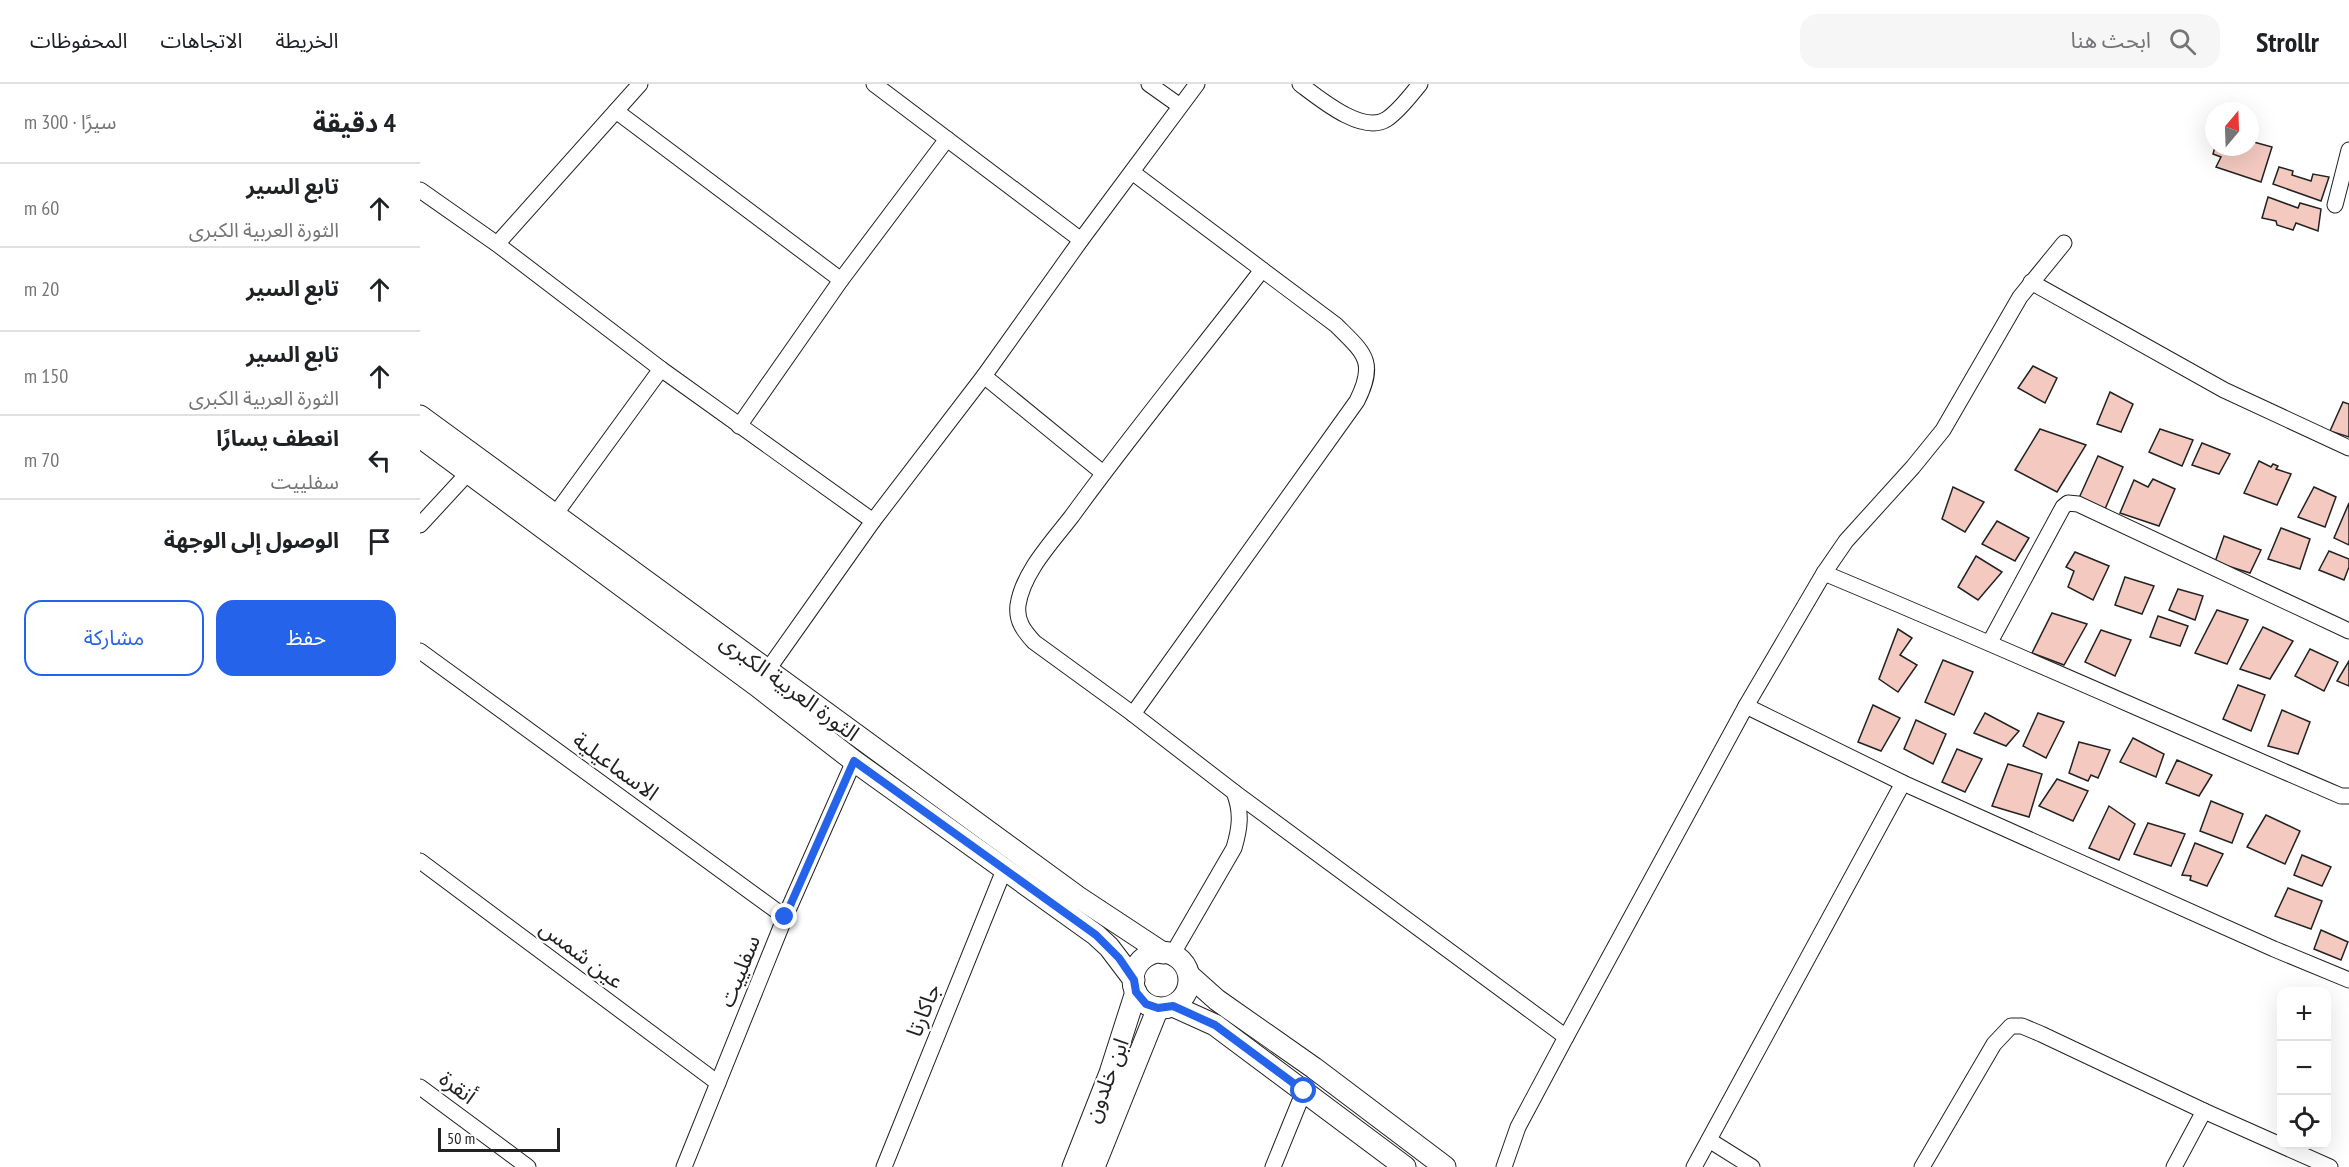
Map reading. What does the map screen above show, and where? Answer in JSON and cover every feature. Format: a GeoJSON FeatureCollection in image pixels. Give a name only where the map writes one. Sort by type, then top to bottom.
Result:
{"type":"FeatureCollection","features":[{"type":"Feature","properties":{"kind":"street"},"geometry":{"type":"LineString","coordinates":[[496,244],[640,84]]}},
{"type":"Feature","properties":{"kind":"street"},"geometry":{"type":"LineString","coordinates":[[874,84],[1081,240]]}},
{"type":"Feature","properties":{"kind":"street"},"geometry":{"type":"LineString","coordinates":[[1149,84],[1180,106]]}},
{"type":"Feature","properties":{"kind":"street"},"geometry":{"type":"LineString","coordinates":[[762,677],[873,521],[984,376],[1197,84]]}},
{"type":"Feature","properties":{"kind":"street"},"geometry":{"type":"LineString","coordinates":[[1300,84],[1352,118],[1370,124],[1388,119],[1408,100],[1420,84]]}},
{"type":"Feature","properties":{"kind":"street"},"geometry":{"type":"LineString","coordinates":[[616,111],[841,280]]}},
{"type":"Feature","properties":{"kind":"street"},"geometry":{"type":"LineString","coordinates":[[739,426],[841,280],[946,139]]}},
{"type":"Feature","properties":{"kind":"street"},"geometry":{"type":"LineString","coordinates":[[2336,205],[2349,150]]}},
{"type":"Feature","properties":{"kind":"street"},"geometry":{"type":"LineString","coordinates":[[1132,172],[1336,325],[1361,351],[1368,368],[1366,383],[1357,401],[1133,714]]}},
{"type":"Feature","properties":{"kind":"street"},"geometry":{"type":"LineString","coordinates":[[420,190],[739,426],[873,521]]}},
{"type":"Feature","properties":{"kind":"street"},"geometry":{"type":"LineString","coordinates":[[1504,1167],[1518,1127],[1566,1037],[1746,706],[1824,573],[1846,542],[1944,430],[2013,309],[2031,282],[2064,243]]}},
{"type":"Feature","properties":{"kind":"street"},"geometry":{"type":"LineString","coordinates":[[1262,270],[1103,473],[1035,565],[1025,584],[1018,607],[1021,627],[1034,642],[1566,1037]]}},
{"type":"Feature","properties":{"kind":"street"},"geometry":{"type":"LineString","coordinates":[[2031,282],[2224,390],[2349,448]]}},
{"type":"Feature","properties":{"kind":"street"},"geometry":{"type":"LineString","coordinates":[[554,516],[661,369]]}},
{"type":"Feature","properties":{"kind":"street"},"geometry":{"type":"LineString","coordinates":[[984,376],[1103,473]]}},
{"type":"Feature","properties":{"kind":"street","name":"الثورة العربية الكبرى"},"geometry":{"type":"LineString","coordinates":[[420,416],[762,677],[854,761],[1065,915],[1096,935],[1109,947],[1135,986]]}},
{"type":"Feature","properties":{"kind":"street","name":"الثورة العربية الكبرى"},"geometry":{"type":"LineString","coordinates":[[420,437],[1078,897],[1168,954]]}},
{"type":"Feature","properties":{"kind":"street"},"geometry":{"type":"LineString","coordinates":[[420,525],[468,472]]}},
{"type":"Feature","properties":{"kind":"street"},"geometry":{"type":"LineString","coordinates":[[1990,642],[2063,507],[2068,503],[2078,504],[2349,631]]}},
{"type":"Feature","properties":{"kind":"street"},"geometry":{"type":"LineString","coordinates":[[1824,573],[1990,642],[2154,716],[2341,796],[2349,796]]}},
{"type":"Feature","properties":{"kind":"street","name":"الاسماعيلية"},"geometry":{"type":"LineString","coordinates":[[420,651],[785,917]]}},
{"type":"Feature","properties":{"kind":"street"},"geometry":{"type":"LineString","coordinates":[[1746,706],[1903,783],[2274,949],[2349,980]]}},
{"type":"Feature","properties":{"kind":"street","name":"سفلييت"},"geometry":{"type":"LineString","coordinates":[[684,1167],[785,917],[854,761]]}},
{"type":"Feature","properties":{"kind":"street"},"geometry":{"type":"LineString","coordinates":[[1694,1167],[1903,783]]}},
{"type":"Feature","properties":{"kind":"street"},"geometry":{"type":"LineString","coordinates":[[1168,954],[1234,848],[1239,832],[1240,815],[1234,792]]}},
{"type":"Feature","properties":{"kind":"street","name":"عين شمس"},"geometry":{"type":"LineString","coordinates":[[420,861],[718,1083]]}},
{"type":"Feature","properties":{"kind":"street","name":"جاكارتا"},"geometry":{"type":"LineString","coordinates":[[884,1167],[1004,870]]}},
{"type":"Feature","properties":{"kind":"street"},"geometry":{"type":"LineString","coordinates":[[1065,915],[1078,897]]}},
{"type":"Feature","properties":{"kind":"street"},"geometry":{"type":"LineString","coordinates":[[1405,1167],[1215,1025],[1166,1007],[1146,1004],[1135,986],[1140,963],[1146,957],[1168,954],[1180,960],[1189,975],[1217,1000],[1314,1068],[1445,1167]]}},
{"type":"Feature","properties":{"kind":"street"},"geometry":{"type":"LineString","coordinates":[[1166,1007],[1186,993],[1189,975]]}},
{"type":"Feature","properties":{"kind":"street","name":"ابن خلدون"},"geometry":{"type":"LineString","coordinates":[[1072,1167],[1110,1073],[1135,986]]}},
{"type":"Feature","properties":{"kind":"street","name":"ابن خلدون"},"geometry":{"type":"LineString","coordinates":[[1094,1167],[1166,1007]]}},
{"type":"Feature","properties":{"kind":"street"},"geometry":{"type":"LineString","coordinates":[[1922,1167],[1994,1044],[2011,1026],[2022,1026],[2041,1034],[2204,1111],[2330,1167]]}},
{"type":"Feature","properties":{"kind":"street","name":"أنقرة"},"geometry":{"type":"LineString","coordinates":[[420,1087],[528,1167]]}},
{"type":"Feature","properties":{"kind":"street"},"geometry":{"type":"LineString","coordinates":[[1273,1167],[1304,1091]]}},
{"type":"Feature","properties":{"kind":"street"},"geometry":{"type":"LineString","coordinates":[[2174,1167],[2204,1111]]}},
{"type":"Feature","properties":{"kind":"street"},"geometry":{"type":"LineString","coordinates":[[1708,1140],[1752,1167]]}},
{"type":"Feature","properties":{"kind":"building"},"geometry":{"type":"Polygon","coordinates":[[[2259,143],[2272,147],[2261,182],[2216,167],[2221,157],[2218,156],[2259,156],[2259,143]]]}},
{"type":"Feature","properties":{"kind":"building"},"geometry":{"type":"Polygon","coordinates":[[[2279,167],[2293,171],[2292,175],[2311,181],[2313,174],[2329,177],[2321,201],[2273,184],[2279,167]]]}},
{"type":"Feature","properties":{"kind":"building"},"geometry":{"type":"Polygon","coordinates":[[[2268,197],[2298,208],[2300,203],[2321,209],[2318,231],[2296,223],[2293,230],[2277,225],[2276,221],[2262,218],[2268,197]]]}},
{"type":"Feature","properties":{"kind":"building"},"geometry":{"type":"Polygon","coordinates":[[[2033,366],[2057,378],[2045,403],[2018,388],[2033,366]]]}},
{"type":"Feature","properties":{"kind":"building"},"geometry":{"type":"Polygon","coordinates":[[[2110,392],[2133,404],[2121,432],[2097,424],[2110,392]]]}},
{"type":"Feature","properties":{"kind":"building"},"geometry":{"type":"Polygon","coordinates":[[[2343,402],[2349,404],[2349,437],[2330,431],[2343,402]]]}},
{"type":"Feature","properties":{"kind":"building"},"geometry":{"type":"Polygon","coordinates":[[[2040,429],[2086,445],[2057,492],[2015,470],[2040,429]]]}},
{"type":"Feature","properties":{"kind":"building"},"geometry":{"type":"Polygon","coordinates":[[[2160,429],[2193,440],[2182,466],[2149,452],[2160,429]]]}},
{"type":"Feature","properties":{"kind":"building"},"geometry":{"type":"Polygon","coordinates":[[[2202,443],[2230,454],[2219,474],[2192,465],[2202,443]]]}},
{"type":"Feature","properties":{"kind":"building"},"geometry":{"type":"Polygon","coordinates":[[[2098,456],[2123,467],[2105,509],[2079,498],[2098,456]]]}},
{"type":"Feature","properties":{"kind":"building"},"geometry":{"type":"Polygon","coordinates":[[[2259,461],[2271,467],[2273,464],[2278,466],[2276,469],[2291,474],[2277,505],[2244,493],[2259,461]]]}},
{"type":"Feature","properties":{"kind":"building"},"geometry":{"type":"Polygon","coordinates":[[[2153,479],[2175,489],[2159,526],[2120,513],[2134,480],[2148,487],[2153,479]]]}},
{"type":"Feature","properties":{"kind":"building"},"geometry":{"type":"Polygon","coordinates":[[[1953,487],[1984,502],[1965,532],[1942,519],[1953,487]]]}},
{"type":"Feature","properties":{"kind":"building"},"geometry":{"type":"Polygon","coordinates":[[[2314,487],[2336,497],[2325,527],[2298,517],[2314,487]]]}},
{"type":"Feature","properties":{"kind":"building"},"geometry":{"type":"Polygon","coordinates":[[[2349,503],[2349,545],[2334,538],[2349,503]]]}},
{"type":"Feature","properties":{"kind":"building"},"geometry":{"type":"Polygon","coordinates":[[[1997,521],[2029,538],[2015,561],[1982,544],[1997,521]]]}},
{"type":"Feature","properties":{"kind":"building"},"geometry":{"type":"Polygon","coordinates":[[[2281,528],[2310,539],[2300,569],[2268,559],[2281,528]]]}},
{"type":"Feature","properties":{"kind":"building"},"geometry":{"type":"Polygon","coordinates":[[[2224,536],[2261,550],[2250,573],[2215,562],[2224,536]]]}},
{"type":"Feature","properties":{"kind":"building"},"geometry":{"type":"Polygon","coordinates":[[[2329,551],[2349,559],[2349,567],[2344,580],[2319,570],[2329,551]]]}},
{"type":"Feature","properties":{"kind":"building"},"geometry":{"type":"Polygon","coordinates":[[[2075,552],[2109,566],[2093,600],[2068,587],[2074,571],[2066,567],[2075,552]]]}},
{"type":"Feature","properties":{"kind":"building"},"geometry":{"type":"Polygon","coordinates":[[[1976,556],[2002,572],[1978,600],[1958,587],[1976,556]]]}},
{"type":"Feature","properties":{"kind":"building"},"geometry":{"type":"Polygon","coordinates":[[[2125,577],[2154,586],[2142,614],[2115,605],[2125,577]]]}},
{"type":"Feature","properties":{"kind":"building"},"geometry":{"type":"Polygon","coordinates":[[[2178,589],[2203,596],[2195,620],[2169,610],[2178,589]]]}},
{"type":"Feature","properties":{"kind":"building"},"geometry":{"type":"Polygon","coordinates":[[[2217,610],[2248,620],[2227,664],[2195,653],[2217,610]]]}},
{"type":"Feature","properties":{"kind":"building"},"geometry":{"type":"Polygon","coordinates":[[[2052,613],[2087,624],[2064,665],[2032,653],[2052,613]]]}},
{"type":"Feature","properties":{"kind":"building"},"geometry":{"type":"Polygon","coordinates":[[[2158,616],[2188,626],[2180,646],[2150,637],[2158,616]]]}},
{"type":"Feature","properties":{"kind":"building"},"geometry":{"type":"Polygon","coordinates":[[[2263,627],[2293,641],[2270,679],[2240,669],[2263,627]]]}},
{"type":"Feature","properties":{"kind":"building"},"geometry":{"type":"Polygon","coordinates":[[[1898,629],[1912,638],[1900,655],[1917,665],[1898,692],[1879,679],[1898,629]]]}},
{"type":"Feature","properties":{"kind":"building"},"geometry":{"type":"Polygon","coordinates":[[[2101,630],[2131,640],[2115,676],[2085,662],[2101,630]]]}},
{"type":"Feature","properties":{"kind":"building"},"geometry":{"type":"Polygon","coordinates":[[[2310,649],[2338,662],[2324,691],[2295,676],[2310,649]]]}},
{"type":"Feature","properties":{"kind":"building"},"geometry":{"type":"Polygon","coordinates":[[[1943,660],[1973,672],[1954,715],[1925,702],[1943,660]]]}},
{"type":"Feature","properties":{"kind":"building"},"geometry":{"type":"Polygon","coordinates":[[[2349,661],[2349,686],[2337,681],[2349,661]]]}},
{"type":"Feature","properties":{"kind":"building"},"geometry":{"type":"Polygon","coordinates":[[[2238,685],[2265,695],[2251,731],[2223,719],[2238,685]]]}},
{"type":"Feature","properties":{"kind":"building"},"geometry":{"type":"Polygon","coordinates":[[[1873,705],[1900,718],[1881,751],[1858,742],[1873,705]]]}},
{"type":"Feature","properties":{"kind":"building"},"geometry":{"type":"Polygon","coordinates":[[[2282,710],[2310,722],[2298,754],[2268,746],[2282,710]]]}},
{"type":"Feature","properties":{"kind":"building"},"geometry":{"type":"Polygon","coordinates":[[[1985,713],[2019,731],[2006,746],[1974,733],[1985,713]]]}},
{"type":"Feature","properties":{"kind":"building"},"geometry":{"type":"Polygon","coordinates":[[[2038,713],[2064,722],[2046,758],[2023,746],[2038,713]]]}},
{"type":"Feature","properties":{"kind":"building"},"geometry":{"type":"Polygon","coordinates":[[[1916,720],[1946,734],[1933,764],[1904,749],[1916,720]]]}},
{"type":"Feature","properties":{"kind":"building"},"geometry":{"type":"Polygon","coordinates":[[[2133,738],[2164,754],[2156,777],[2120,762],[2133,738]]]}},
{"type":"Feature","properties":{"kind":"building"},"geometry":{"type":"Polygon","coordinates":[[[2079,742],[2110,750],[2098,778],[2091,775],[2088,781],[2069,773],[2079,742]]]}},
{"type":"Feature","properties":{"kind":"building"},"geometry":{"type":"Polygon","coordinates":[[[1957,749],[1982,759],[1965,792],[1942,782],[1957,749]]]}},
{"type":"Feature","properties":{"kind":"building"},"geometry":{"type":"Polygon","coordinates":[[[2177,760],[2212,775],[2199,796],[2166,783],[2177,760]]]}},
{"type":"Feature","properties":{"kind":"building"},"geometry":{"type":"Polygon","coordinates":[[[2008,764],[2042,774],[2029,817],[1992,806],[2008,764]]]}},
{"type":"Feature","properties":{"kind":"building"},"geometry":{"type":"Polygon","coordinates":[[[2057,779],[2088,791],[2073,821],[2039,806],[2057,779]]]}},
{"type":"Feature","properties":{"kind":"building"},"geometry":{"type":"Polygon","coordinates":[[[2211,801],[2243,814],[2232,843],[2200,831],[2211,801]]]}},
{"type":"Feature","properties":{"kind":"building"},"geometry":{"type":"Polygon","coordinates":[[[2109,806],[2135,824],[2119,860],[2089,848],[2109,806]]]}},
{"type":"Feature","properties":{"kind":"building"},"geometry":{"type":"Polygon","coordinates":[[[2266,815],[2300,831],[2285,864],[2247,847],[2266,815]]]}},
{"type":"Feature","properties":{"kind":"building"},"geometry":{"type":"Polygon","coordinates":[[[2148,823],[2185,834],[2171,866],[2134,854],[2148,823]]]}},
{"type":"Feature","properties":{"kind":"building"},"geometry":{"type":"Polygon","coordinates":[[[2195,843],[2223,854],[2207,886],[2190,880],[2191,876],[2182,875],[2195,843]]]}},
{"type":"Feature","properties":{"kind":"building"},"geometry":{"type":"Polygon","coordinates":[[[2302,855],[2331,867],[2322,886],[2294,875],[2302,855]]]}},
{"type":"Feature","properties":{"kind":"building"},"geometry":{"type":"Polygon","coordinates":[[[2288,888],[2322,901],[2311,929],[2275,916],[2288,888]]]}},
{"type":"Feature","properties":{"kind":"building"},"geometry":{"type":"Polygon","coordinates":[[[2321,930],[2348,942],[2341,960],[2314,949],[2321,930]]]}},
{"type":"Feature","properties":{"kind":"route"},"geometry":{"type":"LineString","coordinates":[[785,917],[854,761],[1065,915],[1096,935],[1119,958],[1134,980],[1136,992],[1146,1004],[1158,1008],[1173,1006],[1215,1025],[1304,1091]]}}]}
